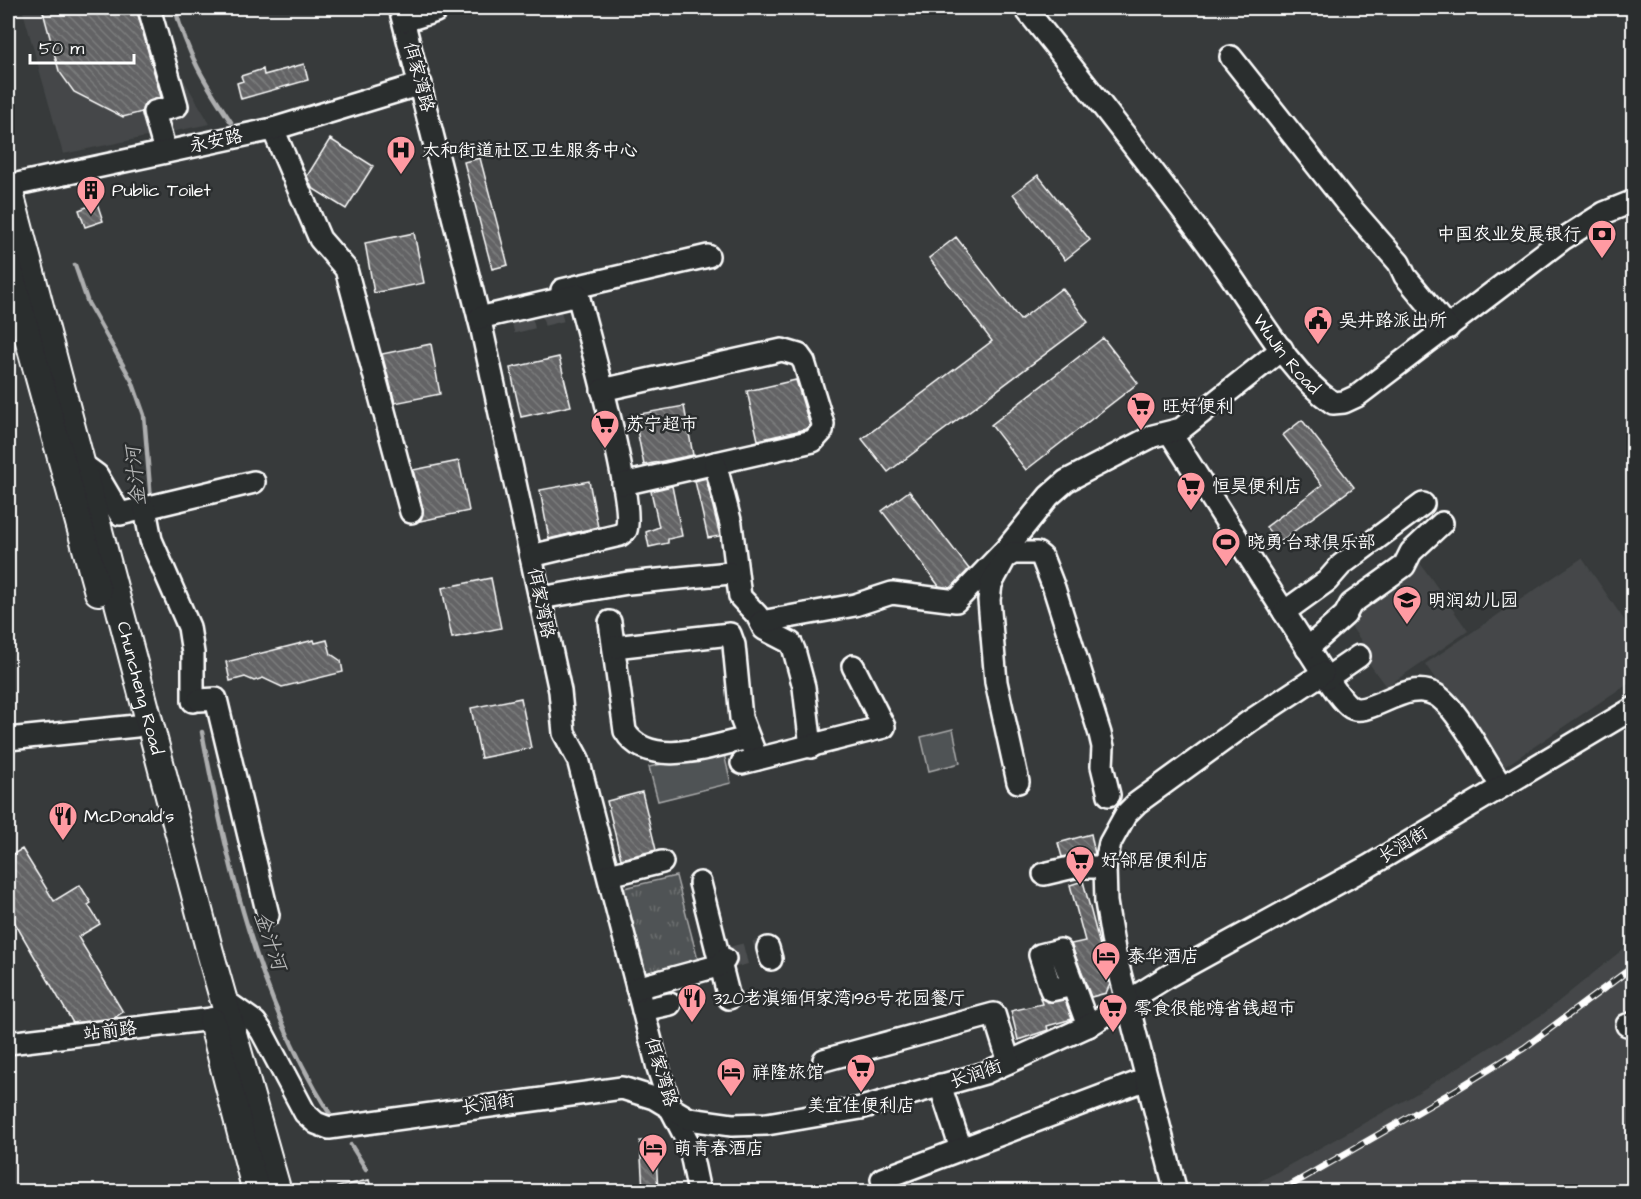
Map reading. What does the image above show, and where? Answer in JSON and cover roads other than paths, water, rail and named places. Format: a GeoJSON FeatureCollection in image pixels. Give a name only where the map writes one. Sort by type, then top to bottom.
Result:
{"type":"FeatureCollection","features":[{"type":"Feature","properties":{"kind":"main road","name":"Chuncheng Road"},"geometry":{"type":"LineString","coordinates":[[8,185],[82,464],[143,724],[218,1010],[256,1191]]}},
{"type":"Feature","properties":{"kind":"main road","name":"Chuncheng Road"},"geometry":{"type":"LineString","coordinates":[[8,265],[143,724]]}},
{"type":"Feature","properties":{"kind":"main road","name":"Chuncheng Road"},"geometry":{"type":"LineString","coordinates":[[218,1010],[245,1073],[278,1191]]}},
{"type":"Feature","properties":{"kind":"street"},"geometry":{"type":"LineString","coordinates":[[150,8],[177,106],[154,112],[165,151]]}},
{"type":"Feature","properties":{"kind":"street","name":"WuJin Road"},"geometry":{"type":"LineString","coordinates":[[1024,8],[1223,264],[1282,349],[1317,392],[1333,404],[1357,396],[1448,328],[1481,309],[1563,239],[1604,213],[1634,201]]}},
{"type":"Feature","properties":{"kind":"street"},"geometry":{"type":"LineString","coordinates":[[402,14],[436,11]]}},
{"type":"Feature","properties":{"kind":"street","name":"佴家湾路"},"geometry":{"type":"LineString","coordinates":[[402,14],[479,319],[560,691],[564,733],[578,759],[658,1068],[672,1111],[689,1144],[699,1191]]}},
{"type":"Feature","properties":{"kind":"street"},"geometry":{"type":"LineString","coordinates":[[1231,57],[1344,200],[1399,263],[1405,276],[1448,328]]}},
{"type":"Feature","properties":{"kind":"street","name":"永安路"},"geometry":{"type":"LineString","coordinates":[[8,185],[273,129],[421,84]]}},
{"type":"Feature","properties":{"kind":"street"},"geometry":{"type":"LineString","coordinates":[[273,129],[320,239],[346,269],[411,512]]}},
{"type":"Feature","properties":{"kind":"street"},"geometry":{"type":"LineString","coordinates":[[479,319],[708,256]]}},
{"type":"Feature","properties":{"kind":"street"},"geometry":{"type":"LineString","coordinates":[[479,319],[578,295],[602,390],[615,426],[629,522],[620,535],[531,555]]}},
{"type":"Feature","properties":{"kind":"street"},"geometry":{"type":"LineString","coordinates":[[479,319],[512,323]]}},
{"type":"Feature","properties":{"kind":"street"},"geometry":{"type":"LineString","coordinates":[[761,622],[855,605],[891,593],[956,601],[1029,522],[1049,496],[1066,481],[1153,436],[1170,434],[1181,429],[1282,349]]}},
{"type":"Feature","properties":{"kind":"street"},"geometry":{"type":"LineString","coordinates":[[602,390],[769,351],[782,350],[799,355],[804,362],[823,424],[819,437],[813,441],[623,484]]}},
{"type":"Feature","properties":{"kind":"street"},"geometry":{"type":"LineString","coordinates":[[1170,434],[1284,612],[1297,643],[1349,706],[1356,710],[1365,709],[1408,690],[1435,694],[1450,708],[1501,786]]}},
{"type":"Feature","properties":{"kind":"street"},"geometry":{"type":"LineString","coordinates":[[715,463],[731,524],[737,588],[740,597],[764,629],[791,643],[804,687],[811,747]]}},
{"type":"Feature","properties":{"kind":"street"},"geometry":{"type":"LineString","coordinates":[[82,464],[97,475],[120,514],[254,482]]}},
{"type":"Feature","properties":{"kind":"street"},"geometry":{"type":"LineString","coordinates":[[1284,612],[1327,581],[1341,564],[1423,504]]}},
{"type":"Feature","properties":{"kind":"street"},"geometry":{"type":"LineString","coordinates":[[152,507],[151,540],[189,627],[196,700],[216,699],[268,915]]}},
{"type":"Feature","properties":{"kind":"street"},"geometry":{"type":"LineString","coordinates":[[1029,522],[1032,553]]}},
{"type":"Feature","properties":{"kind":"street"},"geometry":{"type":"LineString","coordinates":[[1297,643],[1345,615],[1351,604],[1404,566],[1411,552],[1442,524]]}},
{"type":"Feature","properties":{"kind":"street"},"geometry":{"type":"LineString","coordinates":[[1018,782],[996,682],[989,590],[1005,558],[1013,554],[1032,553],[1042,557],[1046,566],[1076,655],[1102,740],[1102,766],[1109,795]]}},
{"type":"Feature","properties":{"kind":"street"},"geometry":{"type":"LineString","coordinates":[[542,605],[628,584],[730,573]]}},
{"type":"Feature","properties":{"kind":"street"},"geometry":{"type":"LineString","coordinates":[[542,605],[574,606]]}},
{"type":"Feature","properties":{"kind":"street"},"geometry":{"type":"LineString","coordinates":[[610,622],[625,731],[630,741],[661,752],[677,753],[748,738]]}},
{"type":"Feature","properties":{"kind":"street"},"geometry":{"type":"LineString","coordinates":[[614,647],[730,634],[735,645],[741,718],[748,738],[749,761],[884,727],[853,666]]}},
{"type":"Feature","properties":{"kind":"street"},"geometry":{"type":"LineString","coordinates":[[1176,1191],[1108,921],[1105,867],[1110,843],[1126,814],[1325,675],[1359,656]]}},
{"type":"Feature","properties":{"kind":"street","name":"长润街"},"geometry":{"type":"LineString","coordinates":[[218,1010],[255,1022],[305,1113],[316,1123],[329,1128],[346,1128],[493,1103],[622,1088],[654,1098],[672,1111],[689,1119],[732,1125],[768,1124],[861,1108],[985,1073],[1088,1026],[1170,975],[1369,866],[1634,708]]}},
{"type":"Feature","properties":{"kind":"street"},"geometry":{"type":"LineString","coordinates":[[8,739],[143,724]]}},
{"type":"Feature","properties":{"kind":"street"},"geometry":{"type":"LineString","coordinates":[[609,875],[662,862]]}},
{"type":"Feature","properties":{"kind":"street"},"geometry":{"type":"LineString","coordinates":[[1044,874],[1074,867],[1105,867]]}},
{"type":"Feature","properties":{"kind":"street"},"geometry":{"type":"LineString","coordinates":[[700,883],[724,965],[729,998]]}},
{"type":"Feature","properties":{"kind":"street"},"geometry":{"type":"LineString","coordinates":[[637,988],[724,965]]}},
{"type":"Feature","properties":{"kind":"street"},"geometry":{"type":"LineString","coordinates":[[1073,985],[1088,1026]]}},
{"type":"Feature","properties":{"kind":"street"},"geometry":{"type":"LineString","coordinates":[[644,1011],[670,1004]]}},
{"type":"Feature","properties":{"kind":"street","name":"站前路"},"geometry":{"type":"LineString","coordinates":[[8,1043],[218,1010]]}},
{"type":"Feature","properties":{"kind":"street"},"geometry":{"type":"LineString","coordinates":[[824,1060],[994,1014],[1009,1062]]}},
{"type":"Feature","properties":{"kind":"street"},"geometry":{"type":"LineString","coordinates":[[245,1073],[251,1063],[263,1059],[275,1060]]}},
{"type":"Feature","properties":{"kind":"street"},"geometry":{"type":"LineString","coordinates":[[882,1179],[1146,1079]]}},
{"type":"Feature","properties":{"kind":"street"},"geometry":{"type":"LineString","coordinates":[[940,1085],[961,1149]]}},
{"type":"Feature","properties":{"kind":"waterway","name":"金汁河"},"geometry":{"type":"LineString","coordinates":[[175,8],[185,40],[198,68],[231,122]]}},
{"type":"Feature","properties":{"kind":"waterway","name":"金汁河"},"geometry":{"type":"LineString","coordinates":[[75,265],[88,303],[132,381],[144,415],[151,501]]}},
{"type":"Feature","properties":{"kind":"waterway","name":"金汁河"},"geometry":{"type":"LineString","coordinates":[[202,732],[222,830],[248,929],[283,1025],[305,1071],[330,1114]]}},
{"type":"Feature","properties":{"kind":"waterway","name":"金汁河"},"geometry":{"type":"LineString","coordinates":[[351,1145],[366,1169]]}},
{"type":"Feature","properties":{"kind":"tunnel"},"geometry":{"type":"LineString","coordinates":[[512,323],[561,311]]}},
{"type":"Feature","properties":{"kind":"tunnel"},"geometry":{"type":"LineString","coordinates":[[725,959],[768,948]]}},
{"type":"Feature","properties":{"kind":"railway"},"geometry":{"type":"LineString","coordinates":[[1279,1192],[1524,1048],[1634,966]]}},
{"type":"Feature","properties":{"kind":"place","name":"太和街道社区卫生服务中心"},"geometry":{"type":"Point","coordinates":[401,176]}},
{"type":"Feature","properties":{"kind":"place","name":"Public Toilet"},"geometry":{"type":"Point","coordinates":[91,216]}},
{"type":"Feature","properties":{"kind":"place","name":"中国农业发展银行"},"geometry":{"type":"Point","coordinates":[1602,260]}},
{"type":"Feature","properties":{"kind":"place","name":"吴井路派出所"},"geometry":{"type":"Point","coordinates":[1318,346]}},
{"type":"Feature","properties":{"kind":"place","name":"旺好便利"},"geometry":{"type":"Point","coordinates":[1141,432]}},
{"type":"Feature","properties":{"kind":"place","name":"苏宁超市"},"geometry":{"type":"Point","coordinates":[605,450]}},
{"type":"Feature","properties":{"kind":"place","name":"恒昊便利店"},"geometry":{"type":"Point","coordinates":[1191,512]}},
{"type":"Feature","properties":{"kind":"place","name":"晓勇·台球俱乐部"},"geometry":{"type":"Point","coordinates":[1226,568]}},
{"type":"Feature","properties":{"kind":"place","name":"明润幼儿园"},"geometry":{"type":"Point","coordinates":[1407,626]}},
{"type":"Feature","properties":{"kind":"place","name":"McDonald's"},"geometry":{"type":"Point","coordinates":[63,842]}},
{"type":"Feature","properties":{"kind":"place","name":"好邻居便利店"},"geometry":{"type":"Point","coordinates":[1080,886]}},
{"type":"Feature","properties":{"kind":"place","name":"泰华酒店"},"geometry":{"type":"Point","coordinates":[1106,982]}},
{"type":"Feature","properties":{"kind":"place","name":"320老滇缅佴家湾198号花园餐厅"},"geometry":{"type":"Point","coordinates":[692,1024]}},
{"type":"Feature","properties":{"kind":"place","name":"零食很能嗨省钱超市"},"geometry":{"type":"Point","coordinates":[1113,1034]}},
{"type":"Feature","properties":{"kind":"place","name":"美宜佳便利店"},"geometry":{"type":"Point","coordinates":[861,1094]}},
{"type":"Feature","properties":{"kind":"place","name":"祥隆旅馆"},"geometry":{"type":"Point","coordinates":[731,1098]}},
{"type":"Feature","properties":{"kind":"place","name":"萌青春酒店"},"geometry":{"type":"Point","coordinates":[653,1174]}}]}
